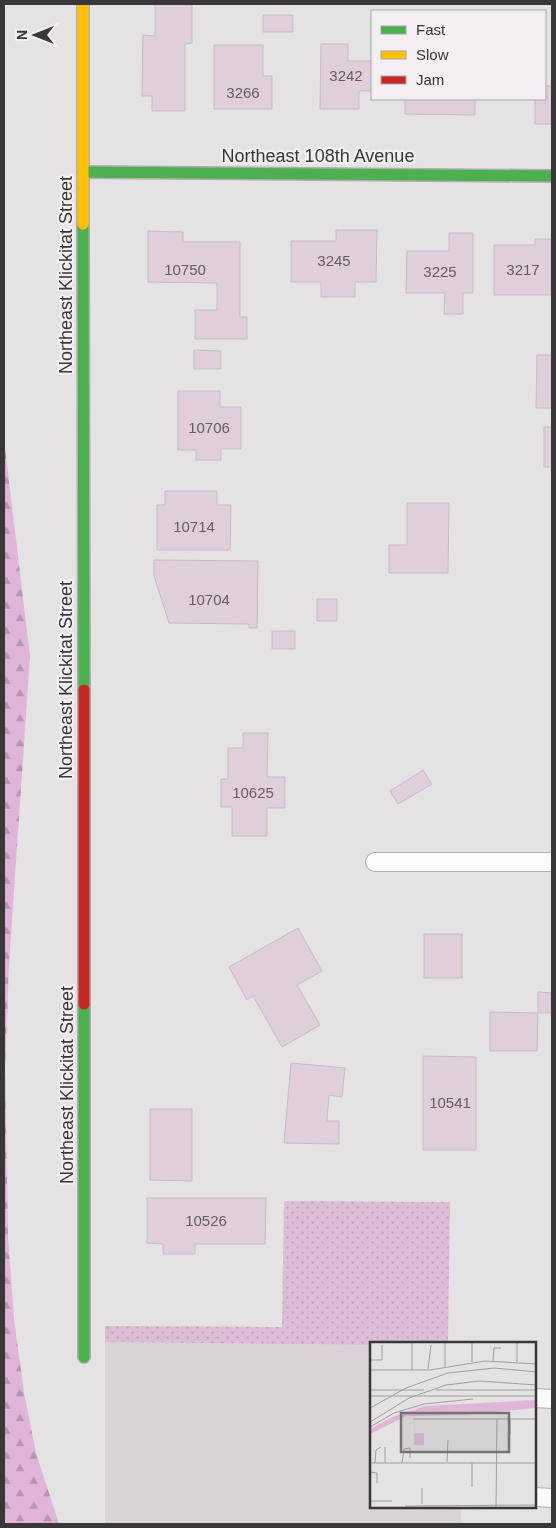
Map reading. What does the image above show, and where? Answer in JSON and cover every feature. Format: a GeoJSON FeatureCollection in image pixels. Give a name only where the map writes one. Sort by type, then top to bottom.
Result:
{"type":"FeatureCollection","features":[{"type":"Feature","properties":{"kind":"street","name":"Northeast Klickitat Street"},"geometry":{"type":"LineString","coordinates":[[83,4],[84,1357]]}},
{"type":"Feature","properties":{"kind":"street","name":"Northeast 108th Avenue"},"geometry":{"type":"LineString","coordinates":[[83,172],[552,176]]}},
{"type":"Feature","properties":{"kind":"lane"},"geometry":{"type":"LineString","coordinates":[[375,862],[552,862]]}},
{"type":"Feature","properties":{"kind":"lane"},"geometry":{"type":"LineString","coordinates":[[536,1398],[552,1399]]}},
{"type":"Feature","properties":{"kind":"lane"},"geometry":{"type":"LineString","coordinates":[[536,1497],[552,1498]]}},
{"type":"Feature","properties":{"kind":"shaded area"},"geometry":{"type":"Polygon","coordinates":[[[284,1201],[450,1202],[448,1342],[370,1342],[370,1345],[105,1342],[105,1326],[282,1327],[284,1201]]]}},
{"type":"Feature","properties":{"kind":"shaded area"},"geometry":{"type":"Polygon","coordinates":[[[105,1342],[370,1345],[370,1508],[461,1508],[461,1524],[105,1524],[105,1342]]]}},
{"type":"Feature","properties":{"kind":"green space"},"geometry":{"type":"Polygon","coordinates":[[[4,440],[30,656],[9,964],[5,1069],[8,1237],[14,1319],[24,1393],[36,1453],[59,1524],[4,1524],[4,440]]]}},
{"type":"Feature","properties":{"kind":"building"},"geometry":{"type":"Polygon","coordinates":[[[155,4],[192,4],[192,43],[185,44],[185,111],[152,111],[152,96],[142,96],[143,35],[155,36],[155,4]]]}},
{"type":"Feature","properties":{"kind":"building"},"geometry":{"type":"Polygon","coordinates":[[[263,15],[293,15],[293,32],[263,32],[263,15]]]}},
{"type":"Feature","properties":{"kind":"building"},"geometry":{"type":"Polygon","coordinates":[[[321,44],[348,44],[348,61],[371,61],[371,91],[359,91],[359,109],[320,109],[321,44]]]}},
{"type":"Feature","properties":{"kind":"building"},"geometry":{"type":"Polygon","coordinates":[[[214,45],[263,45],[263,76],[272,76],[272,109],[214,109],[214,45]]]}},
{"type":"Feature","properties":{"kind":"building"},"geometry":{"type":"Polygon","coordinates":[[[546,86],[552,86],[552,124],[535,124],[535,100],[546,100],[546,86]]]}},
{"type":"Feature","properties":{"kind":"building"},"geometry":{"type":"Polygon","coordinates":[[[405,100],[475,100],[475,115],[405,114],[405,100]]]}},
{"type":"Feature","properties":{"kind":"building"},"geometry":{"type":"Polygon","coordinates":[[[336,230],[377,230],[376,282],[355,282],[355,297],[321,297],[321,282],[291,282],[291,241],[336,241],[336,230]]]}},
{"type":"Feature","properties":{"kind":"building"},"geometry":{"type":"Polygon","coordinates":[[[148,231],[183,232],[183,242],[240,242],[240,317],[247,317],[247,339],[195,339],[195,310],[217,310],[217,283],[148,282],[148,231]]]}},
{"type":"Feature","properties":{"kind":"building"},"geometry":{"type":"Polygon","coordinates":[[[449,233],[473,233],[473,293],[463,293],[463,314],[444,314],[445,293],[406,293],[407,251],[449,251],[449,233]]]}},
{"type":"Feature","properties":{"kind":"building"},"geometry":{"type":"Polygon","coordinates":[[[535,239],[552,239],[552,295],[494,295],[494,245],[535,245],[535,239]]]}},
{"type":"Feature","properties":{"kind":"building"},"geometry":{"type":"Polygon","coordinates":[[[194,350],[221,351],[221,369],[194,369],[194,350]]]}},
{"type":"Feature","properties":{"kind":"building"},"geometry":{"type":"Polygon","coordinates":[[[537,355],[552,355],[552,408],[536,408],[537,355]]]}},
{"type":"Feature","properties":{"kind":"building"},"geometry":{"type":"Polygon","coordinates":[[[178,391],[220,391],[220,407],[241,407],[241,449],[221,449],[221,460],[196,460],[196,450],[178,450],[178,391]]]}},
{"type":"Feature","properties":{"kind":"building"},"geometry":{"type":"Polygon","coordinates":[[[544,427],[552,427],[552,467],[544,467],[544,427]]]}},
{"type":"Feature","properties":{"kind":"building"},"geometry":{"type":"Polygon","coordinates":[[[165,491],[217,491],[217,505],[231,505],[230,550],[157,550],[157,505],[165,505],[165,491]]]}},
{"type":"Feature","properties":{"kind":"building"},"geometry":{"type":"Polygon","coordinates":[[[407,503],[449,503],[448,573],[389,573],[389,545],[407,545],[407,503]]]}},
{"type":"Feature","properties":{"kind":"building"},"geometry":{"type":"Polygon","coordinates":[[[154,560],[258,561],[257,628],[249,628],[249,624],[169,623],[154,576],[154,560]]]}},
{"type":"Feature","properties":{"kind":"building"},"geometry":{"type":"Polygon","coordinates":[[[317,599],[337,599],[337,621],[317,621],[317,599]]]}},
{"type":"Feature","properties":{"kind":"building"},"geometry":{"type":"Polygon","coordinates":[[[272,631],[295,631],[295,649],[272,649],[272,631]]]}},
{"type":"Feature","properties":{"kind":"building"},"geometry":{"type":"Polygon","coordinates":[[[243,733],[268,733],[267,777],[285,777],[285,808],[267,808],[267,836],[232,836],[232,807],[221,807],[221,779],[228,779],[228,748],[243,748],[243,733]]]}},
{"type":"Feature","properties":{"kind":"building"},"geometry":{"type":"Polygon","coordinates":[[[423,770],[432,784],[398,804],[390,791],[423,770]]]}},
{"type":"Feature","properties":{"kind":"building"},"geometry":{"type":"Polygon","coordinates":[[[298,928],[322,971],[297,985],[320,1025],[282,1047],[253,996],[247,1000],[229,967],[298,928]]]}},
{"type":"Feature","properties":{"kind":"building"},"geometry":{"type":"Polygon","coordinates":[[[424,934],[462,934],[462,978],[424,978],[424,934]]]}},
{"type":"Feature","properties":{"kind":"building"},"geometry":{"type":"Polygon","coordinates":[[[538,992],[552,993],[552,1013],[538,1013],[538,992]]]}},
{"type":"Feature","properties":{"kind":"building"},"geometry":{"type":"Polygon","coordinates":[[[490,1012],[538,1013],[537,1051],[490,1051],[490,1012]]]}},
{"type":"Feature","properties":{"kind":"building"},"geometry":{"type":"Polygon","coordinates":[[[423,1056],[476,1057],[476,1150],[423,1150],[423,1056]]]}},
{"type":"Feature","properties":{"kind":"building"},"geometry":{"type":"Polygon","coordinates":[[[291,1063],[345,1068],[342,1097],[329,1095],[327,1121],[339,1121],[339,1144],[284,1143],[291,1063]]]}},
{"type":"Feature","properties":{"kind":"building"},"geometry":{"type":"Polygon","coordinates":[[[150,1109],[192,1109],[192,1181],[150,1180],[150,1109]]]}},
{"type":"Feature","properties":{"kind":"building"},"geometry":{"type":"Polygon","coordinates":[[[147,1198],[266,1198],[265,1244],[195,1244],[195,1254],[163,1254],[163,1244],[147,1243],[147,1198]]]}},
{"type":"Feature","properties":{"kind":"traffic: fast"},"geometry":{"type":"LineString","coordinates":[[83,172],[552,176]]}},
{"type":"Feature","properties":{"kind":"traffic: fast"},"geometry":{"type":"LineString","coordinates":[[83,224],[84,690]]}},
{"type":"Feature","properties":{"kind":"traffic: fast"},"geometry":{"type":"LineString","coordinates":[[84,1004],[84,1357]]}},
{"type":"Feature","properties":{"kind":"traffic: slow"},"geometry":{"type":"LineString","coordinates":[[83,4],[83,224]]}},
{"type":"Feature","properties":{"kind":"traffic: jam"},"geometry":{"type":"LineString","coordinates":[[84,690],[84,1004]]}}]}
